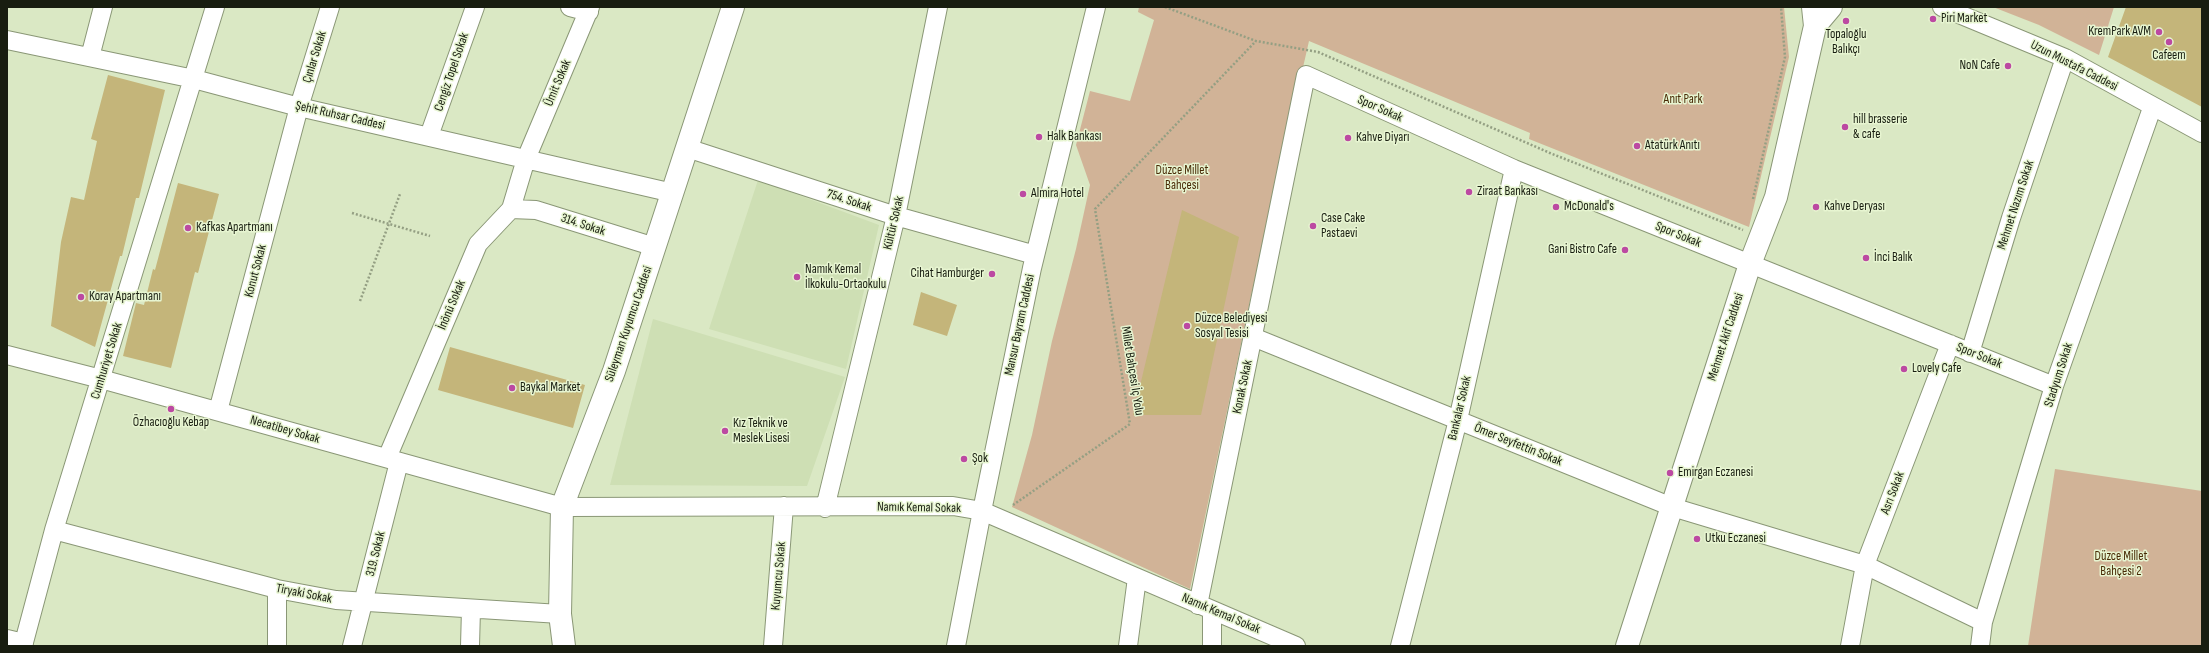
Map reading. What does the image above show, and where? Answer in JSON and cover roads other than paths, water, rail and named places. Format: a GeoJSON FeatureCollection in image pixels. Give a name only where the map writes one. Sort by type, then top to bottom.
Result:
{"type":"FeatureCollection","features":[{"type":"Feature","properties":{"kind":"main road","name":"Süleyman Kuyumcu Caddesi"},"geometry":{"type":"LineString","coordinates":[[564,646],[560,614],[562,507],[614,371],[733,7]]}},
{"type":"Feature","properties":{"kind":"main road"},"geometry":{"type":"LineString","coordinates":[[1814,16],[1831,7]]}},
{"type":"Feature","properties":{"kind":"main road","name":"Mehmet Akif Caddesi"},"geometry":{"type":"LineString","coordinates":[[1627,646],[1750,264],[1776,197],[1814,16]]}},
{"type":"Feature","properties":{"kind":"street"},"geometry":{"type":"LineString","coordinates":[[90,57],[103,7]]}},
{"type":"Feature","properties":{"kind":"street","name":"Cumhuriyet Sokak"},"geometry":{"type":"LineString","coordinates":[[18,643],[194,79],[215,7]]}},
{"type":"Feature","properties":{"kind":"street","name":"Çınlar Sokak"},"geometry":{"type":"LineString","coordinates":[[300,107],[330,7]]}},
{"type":"Feature","properties":{"kind":"street","name":"Cengiz Topel Sokak"},"geometry":{"type":"LineString","coordinates":[[429,136],[475,7]]}},
{"type":"Feature","properties":{"kind":"street"},"geometry":{"type":"LineString","coordinates":[[570,7],[589,9]]}},
{"type":"Feature","properties":{"kind":"street","name":"Kültür Sokak"},"geometry":{"type":"LineString","coordinates":[[825,508],[896,216],[938,7]]}},
{"type":"Feature","properties":{"kind":"street","name":"Mansur Bayram Caddesi"},"geometry":{"type":"LineString","coordinates":[[956,646],[989,514],[1035,254],[1096,7]]}},
{"type":"Feature","properties":{"kind":"street","name":"Uzun Mustafa Caddesi"},"geometry":{"type":"LineString","coordinates":[[1942,7],[2065,58],[2152,108],[2202,133]]}},
{"type":"Feature","properties":{"kind":"street","name":"Ümit Sokak"},"geometry":{"type":"LineString","coordinates":[[526,159],[589,9]]}},
{"type":"Feature","properties":{"kind":"street","name":"Şehit Ruhsar Caddesi"},"geometry":{"type":"LineString","coordinates":[[7,40],[194,79],[300,107],[673,193]]}},
{"type":"Feature","properties":{"kind":"street","name":"Mehmet Nazım Sokak"},"geometry":{"type":"LineString","coordinates":[[1970,353],[2011,218],[2065,58]]}},
{"type":"Feature","properties":{"kind":"street","name":"Spor Sokak"},"geometry":{"type":"LineString","coordinates":[[1306,75],[1514,169],[2054,386]]}},
{"type":"Feature","properties":{"kind":"street","name":"Konak Sokak"},"geometry":{"type":"LineString","coordinates":[[1212,646],[1205,607],[1254,337],[1306,75]]}},
{"type":"Feature","properties":{"kind":"street","name":"Konut Sokak"},"geometry":{"type":"LineString","coordinates":[[218,411],[300,107]]}},
{"type":"Feature","properties":{"kind":"street","name":"Stadyum Sokak"},"geometry":{"type":"LineString","coordinates":[[1980,646],[1983,622],[2054,386],[2152,108]]}},
{"type":"Feature","properties":{"kind":"street","name":"754. Sokak"},"geometry":{"type":"LineString","coordinates":[[687,148],[896,216],[1035,254]]}},
{"type":"Feature","properties":{"kind":"street","name":"İnönü Sokak"},"geometry":{"type":"LineString","coordinates":[[393,460],[478,244],[511,209],[526,159]]}},
{"type":"Feature","properties":{"kind":"street","name":"Bankalar Sokak"},"geometry":{"type":"LineString","coordinates":[[1400,646],[1458,420],[1514,169]]}},
{"type":"Feature","properties":{"kind":"street","name":"314. Sokak"},"geometry":{"type":"LineString","coordinates":[[511,209],[536,210],[655,247]]}},
{"type":"Feature","properties":{"kind":"street","name":"Ömer Seyfettin Sokak"},"geometry":{"type":"LineString","coordinates":[[1254,337],[1672,507],[1865,565],[1983,622]]}},
{"type":"Feature","properties":{"kind":"street","name":"Asrı Sokak"},"geometry":{"type":"LineString","coordinates":[[1850,646],[1865,565],[1950,344]]}},
{"type":"Feature","properties":{"kind":"street","name":"Necatibey Sokak"},"geometry":{"type":"LineString","coordinates":[[7,355],[218,411],[562,507]]}},
{"type":"Feature","properties":{"kind":"street","name":"319. Sokak"},"geometry":{"type":"LineString","coordinates":[[352,646],[364,602],[393,460]]}},
{"type":"Feature","properties":{"kind":"street","name":"Namık Kemal Sokak"},"geometry":{"type":"LineString","coordinates":[[562,507],[784,506],[825,508],[953,506],[989,514],[1296,646]]}},
{"type":"Feature","properties":{"kind":"street","name":"Kuyumcu Sokak"},"geometry":{"type":"LineString","coordinates":[[773,646],[784,506]]}},
{"type":"Feature","properties":{"kind":"street","name":"Tiryaki Sokak"},"geometry":{"type":"LineString","coordinates":[[54,530],[277,589],[336,600],[560,614]]}},
{"type":"Feature","properties":{"kind":"street"},"geometry":{"type":"LineString","coordinates":[[1128,646],[1137,578]]}},
{"type":"Feature","properties":{"kind":"street"},"geometry":{"type":"LineString","coordinates":[[277,589],[277,646]]}},
{"type":"Feature","properties":{"kind":"street"},"geometry":{"type":"LineString","coordinates":[[470,646],[471,609]]}},
{"type":"Feature","properties":{"kind":"place","name":"Piri Market"},"geometry":{"type":"Point","coordinates":[1933,19]}},
{"type":"Feature","properties":{"kind":"place","name":"Topaloğlu Balıkçı"},"geometry":{"type":"Point","coordinates":[1846,21]}},
{"type":"Feature","properties":{"kind":"place","name":"KremPark AVM"},"geometry":{"type":"Point","coordinates":[2159,32]}},
{"type":"Feature","properties":{"kind":"place","name":"Cafeem"},"geometry":{"type":"Point","coordinates":[2169,42]}},
{"type":"Feature","properties":{"kind":"place","name":"NoN Cafe"},"geometry":{"type":"Point","coordinates":[2008,66]}},
{"type":"Feature","properties":{"kind":"place","name":"hill brasserie & cafe"},"geometry":{"type":"Point","coordinates":[1845,127]}},
{"type":"Feature","properties":{"kind":"place","name":"Halk Bankası"},"geometry":{"type":"Point","coordinates":[1039,137]}},
{"type":"Feature","properties":{"kind":"place","name":"Kahve Diyarı"},"geometry":{"type":"Point","coordinates":[1348,138]}},
{"type":"Feature","properties":{"kind":"place","name":"Atatürk Anıtı"},"geometry":{"type":"Point","coordinates":[1637,146]}},
{"type":"Feature","properties":{"kind":"place","name":"Ziraat Bankası"},"geometry":{"type":"Point","coordinates":[1469,192]}},
{"type":"Feature","properties":{"kind":"place","name":"Almira Hotel"},"geometry":{"type":"Point","coordinates":[1023,194]}},
{"type":"Feature","properties":{"kind":"place","name":"McDonald's"},"geometry":{"type":"Point","coordinates":[1556,207]}},
{"type":"Feature","properties":{"kind":"place","name":"Kahve Deryası"},"geometry":{"type":"Point","coordinates":[1816,207]}},
{"type":"Feature","properties":{"kind":"place","name":"Case Cake Pastaevi"},"geometry":{"type":"Point","coordinates":[1313,226]}},
{"type":"Feature","properties":{"kind":"place","name":"Kafkas Apartmanı"},"geometry":{"type":"Point","coordinates":[188,228]}},
{"type":"Feature","properties":{"kind":"place","name":"Gani Bistro Cafe"},"geometry":{"type":"Point","coordinates":[1625,250]}},
{"type":"Feature","properties":{"kind":"place","name":"İnci Balık"},"geometry":{"type":"Point","coordinates":[1866,258]}},
{"type":"Feature","properties":{"kind":"place","name":"Cihat Hamburger"},"geometry":{"type":"Point","coordinates":[992,274]}},
{"type":"Feature","properties":{"kind":"place","name":"Namık Kemal İlkokulu-Ortaokulu"},"geometry":{"type":"Point","coordinates":[797,277]}},
{"type":"Feature","properties":{"kind":"place","name":"Koray Apartmanı"},"geometry":{"type":"Point","coordinates":[81,297]}},
{"type":"Feature","properties":{"kind":"place","name":"Düzce Belediyesi Sosyal Tesisi"},"geometry":{"type":"Point","coordinates":[1187,326]}},
{"type":"Feature","properties":{"kind":"place","name":"Lovely Cafe"},"geometry":{"type":"Point","coordinates":[1904,369]}},
{"type":"Feature","properties":{"kind":"place","name":"Baykal Market"},"geometry":{"type":"Point","coordinates":[512,388]}},
{"type":"Feature","properties":{"kind":"place","name":"Özhacıoğlu Kebap"},"geometry":{"type":"Point","coordinates":[171,409]}},
{"type":"Feature","properties":{"kind":"place","name":"Kız Teknik ve Meslek Lisesi"},"geometry":{"type":"Point","coordinates":[725,431]}},
{"type":"Feature","properties":{"kind":"place","name":"Şok"},"geometry":{"type":"Point","coordinates":[964,459]}},
{"type":"Feature","properties":{"kind":"place","name":"Emirgan Eczanesi"},"geometry":{"type":"Point","coordinates":[1670,473]}},
{"type":"Feature","properties":{"kind":"place","name":"Utku Eczanesi"},"geometry":{"type":"Point","coordinates":[1697,539]}},
{"type":"Feature","properties":{"kind":"park label","name":"Anıt Park"},"geometry":{"type":"Point","coordinates":[1683,100]}},
{"type":"Feature","properties":{"kind":"park label","name":"Düzce Millet Bahçesi"},"geometry":{"type":"Point","coordinates":[1182,178]}},
{"type":"Feature","properties":{"kind":"park label","name":"Düzce Millet Bahçesi 2"},"geometry":{"type":"Point","coordinates":[2121,564]}}]}
